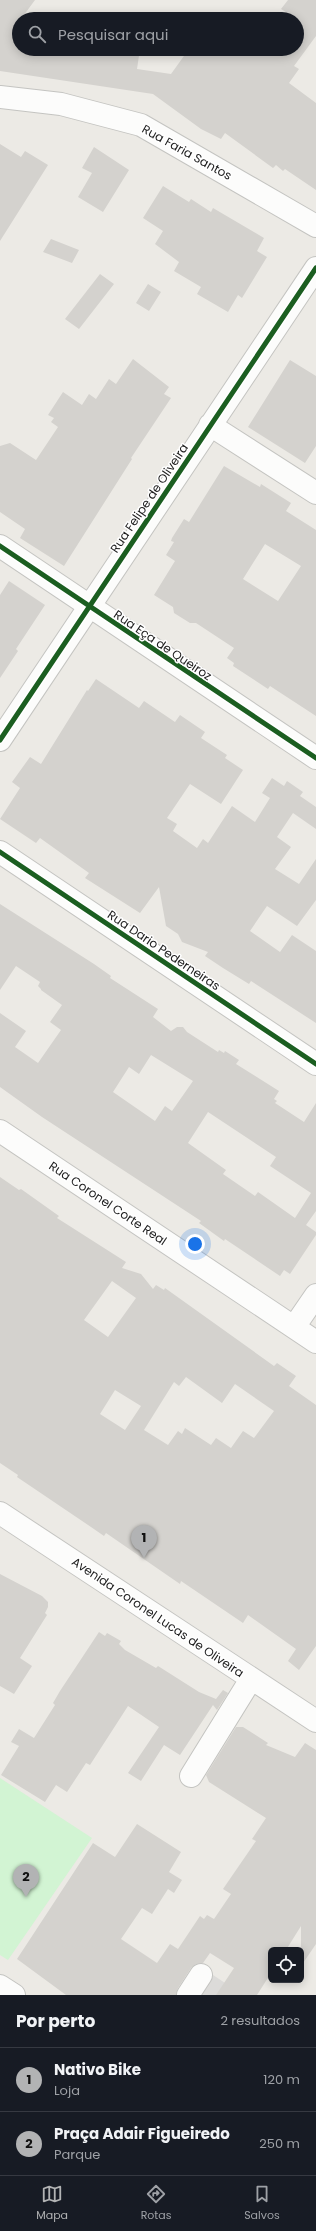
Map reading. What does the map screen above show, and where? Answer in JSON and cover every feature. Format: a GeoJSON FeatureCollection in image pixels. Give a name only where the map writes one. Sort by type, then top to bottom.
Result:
{"type":"FeatureCollection","features":[{"type":"Feature","properties":{"kind":"street","name":"Rua Faria Santos"},"geometry":{"type":"LineString","coordinates":[[0,97],[62,104],[141,125],[316,226]]}},
{"type":"Feature","properties":{"kind":"street","name":"Rua Felipe de Oliveira"},"geometry":{"type":"LineString","coordinates":[[0,740],[316,268]]}},
{"type":"Feature","properties":{"kind":"street"},"geometry":{"type":"LineString","coordinates":[[210,425],[316,493]]}},
{"type":"Feature","properties":{"kind":"street","name":"Rua Eça de Queiroz"},"geometry":{"type":"LineString","coordinates":[[0,546],[316,758]]}},
{"type":"Feature","properties":{"kind":"street","name":"Rua Dario Pederneiras"},"geometry":{"type":"LineString","coordinates":[[0,852],[316,1064]]}},
{"type":"Feature","properties":{"kind":"street","name":"Rua Coronel Corte Real"},"geometry":{"type":"LineString","coordinates":[[0,1130],[316,1342]]}},
{"type":"Feature","properties":{"kind":"street"},"geometry":{"type":"LineString","coordinates":[[294,1327],[316,1295]]}},
{"type":"Feature","properties":{"kind":"street","name":"Avenida Coronel Lucas de Oliveira"},"geometry":{"type":"LineString","coordinates":[[1,1517],[316,1721]]}},
{"type":"Feature","properties":{"kind":"street"},"geometry":{"type":"LineString","coordinates":[[190,1776],[251,1679]]}},
{"type":"Feature","properties":{"kind":"street"},"geometry":{"type":"LineString","coordinates":[[188,1995],[202,1975]]}},
{"type":"Feature","properties":{"kind":"street"},"geometry":{"type":"LineString","coordinates":[[0,1986],[14,1995]]}},
{"type":"Feature","properties":{"kind":"green space"},"geometry":{"type":"Polygon","coordinates":[[[0,1778],[92,1838],[8,1960],[0,1955],[0,1778]]]}},
{"type":"Feature","properties":{"kind":"shaded area"},"geometry":{"type":"Polygon","coordinates":[[[201,1967],[225,1983],[217,1995],[183,1995],[201,1967]]]}},
{"type":"Feature","properties":{"kind":"building"},"geometry":{"type":"Polygon","coordinates":[[[0,0],[35,0],[26,12],[12,12],[12,56],[139,56],[137,69],[171,74],[184,56],[301,56],[294,66],[299,69],[289,83],[316,103],[316,190],[285,169],[283,171],[276,165],[273,168],[225,133],[221,139],[201,129],[153,94],[0,71],[0,0]]]}},
{"type":"Feature","properties":{"kind":"building"},"geometry":{"type":"Polygon","coordinates":[[[288,0],[316,0],[316,36],[304,52],[304,12],[286,12],[281,9],[288,0]]]}},
{"type":"Feature","properties":{"kind":"building"},"geometry":{"type":"Polygon","coordinates":[[[0,144],[21,157],[25,151],[48,165],[0,241],[0,144]]]}},
{"type":"Feature","properties":{"kind":"building"},"geometry":{"type":"Polygon","coordinates":[[[94,147],[129,170],[103,212],[78,197],[92,173],[82,168],[94,147]]]}},
{"type":"Feature","properties":{"kind":"building"},"geometry":{"type":"Polygon","coordinates":[[[163,186],[189,202],[191,199],[211,212],[213,208],[264,238],[257,251],[267,257],[242,298],[238,295],[228,312],[197,294],[201,287],[174,271],[179,262],[155,244],[163,231],[143,218],[163,186]]]}},
{"type":"Feature","properties":{"kind":"building"},"geometry":{"type":"Polygon","coordinates":[[[51,239],[79,250],[72,263],[43,252],[51,239]]]}},
{"type":"Feature","properties":{"kind":"building"},"geometry":{"type":"Polygon","coordinates":[[[100,274],[114,284],[79,329],[65,319],[100,274]]]}},
{"type":"Feature","properties":{"kind":"building"},"geometry":{"type":"Polygon","coordinates":[[[148,284],[161,292],[149,311],[136,303],[148,284]]]}},
{"type":"Feature","properties":{"kind":"building"},"geometry":{"type":"Polygon","coordinates":[[[133,359],[169,387],[164,394],[171,398],[131,458],[132,459],[64,566],[20,538],[25,529],[0,512],[0,446],[10,443],[36,460],[58,427],[51,422],[54,418],[48,415],[63,392],[82,405],[89,394],[96,399],[109,379],[116,384],[133,359]]]}},
{"type":"Feature","properties":{"kind":"building"},"geometry":{"type":"Polygon","coordinates":[[[290,360],[316,376],[316,446],[305,463],[248,427],[290,360]]]}},
{"type":"Feature","properties":{"kind":"building"},"geometry":{"type":"Polygon","coordinates":[[[224,466],[260,487],[261,484],[291,503],[286,511],[316,530],[316,716],[270,686],[268,689],[233,666],[234,663],[227,658],[234,648],[196,623],[190,623],[174,613],[173,607],[154,595],[175,561],[166,555],[174,542],[171,541],[172,538],[184,519],[189,522],[224,466]],[[265,544],[243,579],[278,601],[301,566],[265,544]]]}},
{"type":"Feature","properties":{"kind":"building"},"geometry":{"type":"Polygon","coordinates":[[[9,581],[45,605],[16,649],[18,651],[0,678],[0,595],[9,581]]]}},
{"type":"Feature","properties":{"kind":"building"},"geometry":{"type":"Polygon","coordinates":[[[96,679],[139,708],[144,701],[175,722],[180,715],[205,732],[201,738],[227,755],[225,758],[243,770],[221,804],[190,784],[167,818],[177,824],[173,831],[197,848],[203,839],[208,843],[232,806],[255,822],[270,798],[262,793],[272,778],[284,786],[287,781],[303,792],[300,796],[316,807],[316,829],[293,813],[277,837],[291,847],[275,869],[299,884],[316,859],[316,900],[297,926],[267,906],[250,931],[280,952],[292,935],[316,951],[316,1023],[251,981],[249,984],[223,968],[205,956],[208,952],[182,942],[178,934],[166,926],[159,887],[140,913],[85,878],[89,873],[40,838],[36,843],[0,819],[20,788],[12,782],[30,757],[41,764],[87,690],[88,691],[96,679]]]}},
{"type":"Feature","properties":{"kind":"building"},"geometry":{"type":"Polygon","coordinates":[[[0,904],[94,964],[111,976],[110,978],[158,1009],[153,1017],[171,1031],[177,1027],[183,1027],[187,1032],[218,1052],[219,1050],[224,1053],[225,1051],[239,1060],[236,1064],[279,1091],[274,1099],[277,1101],[275,1103],[304,1122],[316,1103],[316,1211],[306,1225],[316,1232],[316,1235],[290,1274],[284,1270],[280,1276],[225,1239],[224,1241],[199,1223],[201,1221],[42,1117],[0,1087],[0,1013],[26,1031],[15,1047],[38,1063],[61,1030],[50,1022],[62,1005],[41,990],[38,986],[40,982],[16,966],[0,990],[0,904]],[[151,1055],[139,1074],[129,1067],[113,1092],[155,1121],[165,1106],[172,1111],[193,1081],[151,1055]],[[208,1112],[188,1143],[226,1170],[223,1174],[255,1196],[258,1192],[295,1218],[311,1193],[270,1166],[276,1157],[208,1112]]]}},
{"type":"Feature","properties":{"kind":"building"},"geometry":{"type":"Polygon","coordinates":[[[0,1177],[19,1190],[21,1189],[59,1216],[57,1218],[126,1262],[122,1268],[141,1274],[153,1289],[156,1285],[164,1290],[165,1288],[274,1366],[277,1363],[296,1376],[289,1386],[316,1405],[316,1646],[299,1670],[288,1661],[296,1649],[248,1615],[243,1623],[181,1581],[180,1584],[106,1533],[104,1536],[17,1477],[18,1475],[0,1463],[0,1177]],[[112,1281],[84,1320],[108,1337],[136,1298],[112,1281]],[[186,1377],[179,1386],[174,1382],[144,1430],[168,1445],[178,1431],[182,1434],[185,1428],[211,1445],[216,1438],[231,1448],[243,1431],[254,1438],[274,1411],[235,1384],[222,1403],[186,1377]],[[115,1390],[100,1414],[125,1430],[141,1406],[115,1390]]]}},
{"type":"Feature","properties":{"kind":"building"},"geometry":{"type":"Polygon","coordinates":[[[0,1574],[42,1596],[48,1602],[48,1607],[45,1613],[47,1615],[20,1658],[32,1666],[14,1694],[0,1686],[0,1574]]]}},
{"type":"Feature","properties":{"kind":"building"},"geometry":{"type":"Polygon","coordinates":[[[99,1632],[105,1636],[107,1633],[121,1641],[119,1644],[125,1650],[156,1668],[158,1666],[199,1692],[216,1699],[223,1690],[228,1693],[217,1710],[213,1705],[180,1755],[164,1745],[141,1781],[128,1773],[159,1727],[128,1706],[90,1765],[86,1763],[67,1792],[56,1785],[45,1802],[1,1775],[19,1746],[11,1742],[19,1729],[34,1738],[55,1705],[53,1703],[60,1691],[99,1632]]]}},
{"type":"Feature","properties":{"kind":"building"},"geometry":{"type":"Polygon","coordinates":[[[236,1727],[243,1727],[268,1743],[266,1745],[295,1757],[305,1743],[316,1750],[316,1944],[304,1962],[304,1947],[301,1947],[301,1926],[288,1947],[268,1947],[268,1978],[257,1995],[216,1995],[234,1968],[210,1953],[203,1963],[196,1964],[191,1968],[178,1988],[176,1995],[66,1995],[17,1959],[93,1843],[115,1857],[137,1824],[181,1852],[169,1872],[182,1880],[174,1893],[168,1889],[152,1914],[142,1908],[121,1939],[157,1963],[170,1944],[178,1949],[200,1916],[204,1919],[207,1915],[214,1919],[231,1894],[223,1889],[256,1841],[252,1839],[266,1818],[209,1782],[206,1775],[236,1727]]]}},
{"type":"Feature","properties":{"kind":"cycle path"},"geometry":{"type":"LineString","coordinates":[[0,740],[316,268]]}},
{"type":"Feature","properties":{"kind":"cycle path"},"geometry":{"type":"LineString","coordinates":[[0,546],[316,758]]}},
{"type":"Feature","properties":{"kind":"cycle path"},"geometry":{"type":"LineString","coordinates":[[0,852],[316,1064]]}},
{"type":"Feature","properties":{"kind":"place","name":"Nativo Bike"},"geometry":{"type":"Point","coordinates":[144,1558]}},
{"type":"Feature","properties":{"kind":"place","name":"Praça Adair Figueiredo"},"geometry":{"type":"Point","coordinates":[26,1897]}}]}
